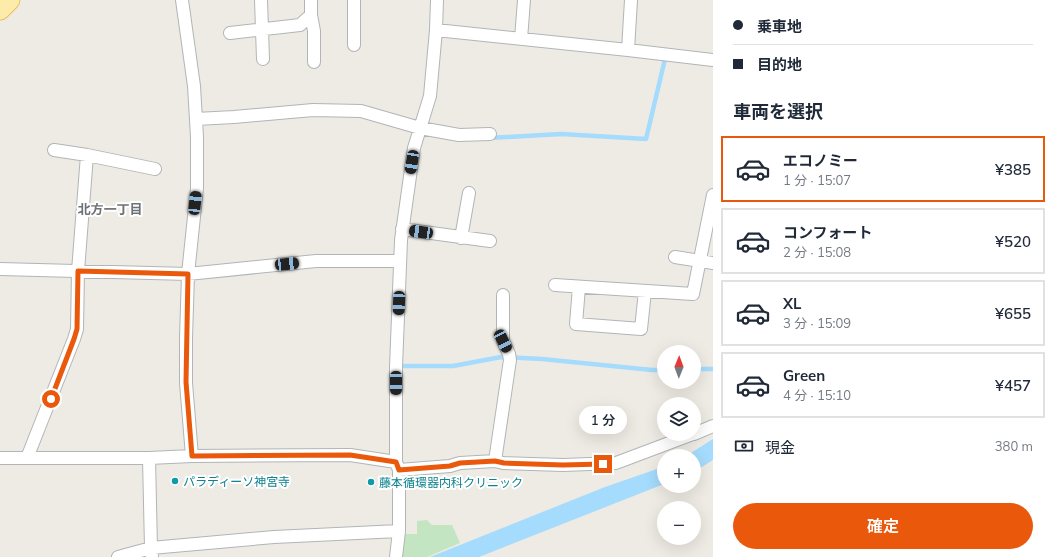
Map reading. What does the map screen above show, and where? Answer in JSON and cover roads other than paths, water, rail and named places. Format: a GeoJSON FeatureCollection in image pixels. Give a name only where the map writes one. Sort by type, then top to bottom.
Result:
{"type":"FeatureCollection","features":[{"type":"Feature","properties":{"kind":"main road"},"geometry":{"type":"LineString","coordinates":[[0,10],[10,0]]}},
{"type":"Feature","properties":{"kind":"street"},"geometry":{"type":"LineString","coordinates":[[182,0],[194,86],[197,137],[197,188],[188,274],[186,382],[192,456]]}},
{"type":"Feature","properties":{"kind":"street"},"geometry":{"type":"LineString","coordinates":[[261,0],[263,59]]}},
{"type":"Feature","properties":{"kind":"street"},"geometry":{"type":"LineString","coordinates":[[311,0],[314,31],[314,62]]}},
{"type":"Feature","properties":{"kind":"street"},"geometry":{"type":"LineString","coordinates":[[354,0],[354,44]]}},
{"type":"Feature","properties":{"kind":"street"},"geometry":{"type":"LineString","coordinates":[[396,557],[399,531],[396,367],[402,229],[414,148],[430,96],[437,0]]}},
{"type":"Feature","properties":{"kind":"street"},"geometry":{"type":"LineString","coordinates":[[521,39],[524,0]]}},
{"type":"Feature","properties":{"kind":"street"},"geometry":{"type":"LineString","coordinates":[[628,50],[631,0]]}},
{"type":"Feature","properties":{"kind":"street"},"geometry":{"type":"LineString","coordinates":[[230,33],[300,26],[312,15]]}},
{"type":"Feature","properties":{"kind":"street"},"geometry":{"type":"LineString","coordinates":[[436,30],[713,60]]}},
{"type":"Feature","properties":{"kind":"street"},"geometry":{"type":"LineString","coordinates":[[196,119],[313,110],[361,111],[420,128],[459,135],[490,134]]}},
{"type":"Feature","properties":{"kind":"street"},"geometry":{"type":"LineString","coordinates":[[54,150],[155,169]]}},
{"type":"Feature","properties":{"kind":"street"},"geometry":{"type":"LineString","coordinates":[[27,458],[77,329],[78,271],[87,155]]}},
{"type":"Feature","properties":{"kind":"street"},"geometry":{"type":"LineString","coordinates":[[461,238],[469,193]]}},
{"type":"Feature","properties":{"kind":"street"},"geometry":{"type":"LineString","coordinates":[[555,285],[693,294],[713,196]]}},
{"type":"Feature","properties":{"kind":"street"},"geometry":{"type":"LineString","coordinates":[[402,229],[490,241]]}},
{"type":"Feature","properties":{"kind":"street"},"geometry":{"type":"LineString","coordinates":[[675,257],[713,263]]}},
{"type":"Feature","properties":{"kind":"street"},"geometry":{"type":"LineString","coordinates":[[0,269],[188,274],[316,261],[400,261]]}},
{"type":"Feature","properties":{"kind":"street"},"geometry":{"type":"LineString","coordinates":[[578,287],[576,324],[642,329],[645,291]]}},
{"type":"Feature","properties":{"kind":"street"},"geometry":{"type":"LineString","coordinates":[[495,461],[509,357],[503,341],[503,295]]}},
{"type":"Feature","properties":{"kind":"street"},"geometry":{"type":"LineString","coordinates":[[701,431],[713,426]]}},
{"type":"Feature","properties":{"kind":"street"},"geometry":{"type":"LineString","coordinates":[[0,458],[149,458],[192,456],[350,455],[398,466],[450,466],[460,463],[495,461],[504,463],[563,465],[616,463],[674,441]]}},
{"type":"Feature","properties":{"kind":"street"},"geometry":{"type":"LineString","coordinates":[[149,458],[151,553]]}},
{"type":"Feature","properties":{"kind":"street"},"geometry":{"type":"LineString","coordinates":[[118,557],[274,537],[399,531]]}},
{"type":"Feature","properties":{"kind":"water"},"geometry":{"type":"Polygon","coordinates":[[[713,439],[713,460],[701,468],[701,449],[697,449],[713,439]]]}},
{"type":"Feature","properties":{"kind":"water"},"geometry":{"type":"Polygon","coordinates":[[[657,469],[657,487],[479,557],[430,557],[605,487],[657,469]]]}},
{"type":"Feature","properties":{"kind":"waterway"},"geometry":{"type":"LineString","coordinates":[[489,138],[561,134],[646,139],[665,59],[668,59]]}},
{"type":"Feature","properties":{"kind":"waterway"},"geometry":{"type":"LineString","coordinates":[[404,366],[453,366],[501,357],[542,359],[657,370]]}},
{"type":"Feature","properties":{"kind":"waterway"},"geometry":{"type":"LineString","coordinates":[[701,369],[713,369]]}},
{"type":"Feature","properties":{"kind":"place","name":"パラディーソ神宮寺"},"geometry":{"type":"Point","coordinates":[175,481]}},
{"type":"Feature","properties":{"kind":"place","name":"藤本循環器内科クリニック"},"geometry":{"type":"Point","coordinates":[371,482]}},
{"type":"Feature","properties":{"kind":"district","name":"北方一丁目"},"geometry":{"type":"Point","coordinates":[110,209]}}]}
